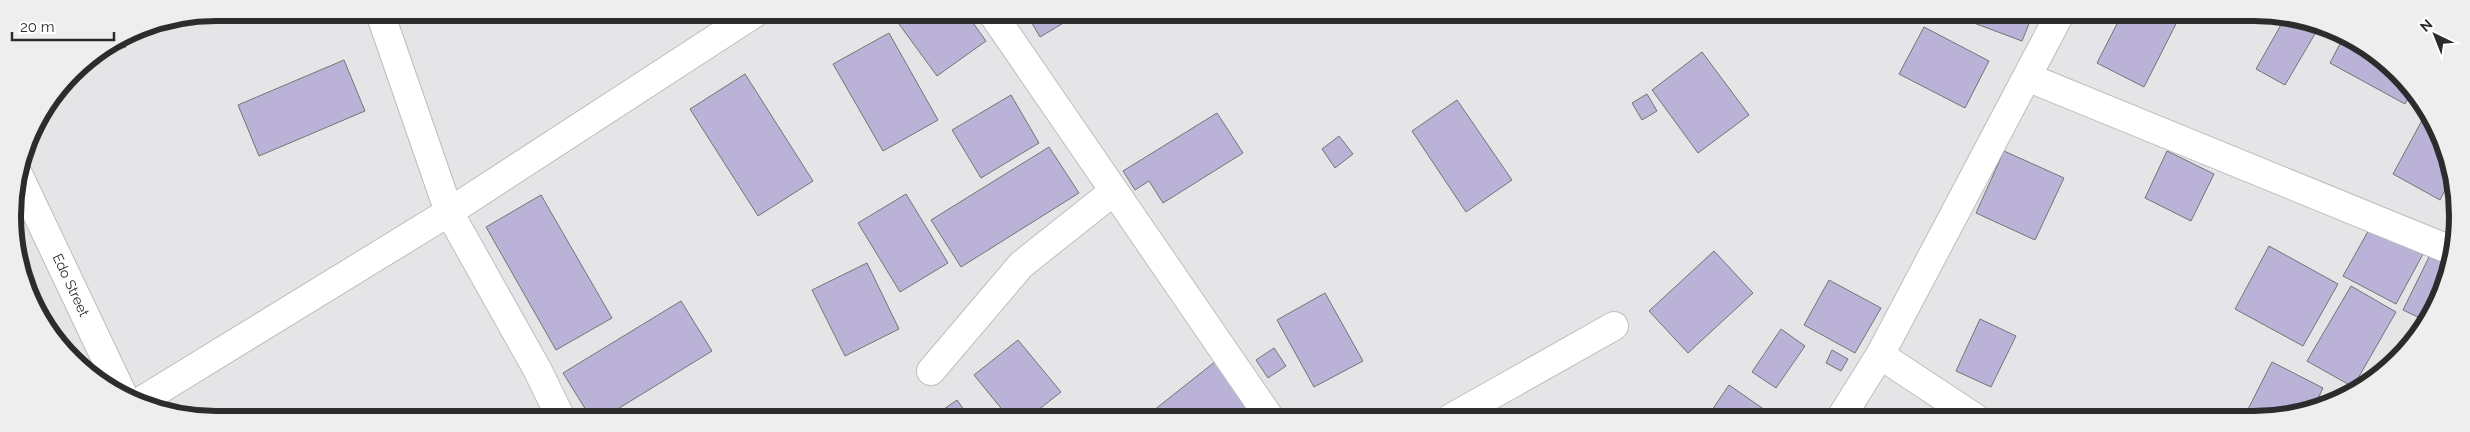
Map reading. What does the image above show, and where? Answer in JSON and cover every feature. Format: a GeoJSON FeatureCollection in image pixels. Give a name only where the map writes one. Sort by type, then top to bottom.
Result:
{"type":"FeatureCollection","features":[{"type":"Feature","properties":{"kind":"street"},"geometry":{"type":"LineString","coordinates":[[383,21],[449,212],[537,369],[558,411]]}},
{"type":"Feature","properties":{"kind":"street"},"geometry":{"type":"LineString","coordinates":[[146,398],[449,212],[743,21]]}},
{"type":"Feature","properties":{"kind":"street"},"geometry":{"type":"LineString","coordinates":[[997,21],[1265,411]]}},
{"type":"Feature","properties":{"kind":"street"},"geometry":{"type":"LineString","coordinates":[[1845,411],[1880,354],[2056,21]]}},
{"type":"Feature","properties":{"kind":"street"},"geometry":{"type":"LineString","coordinates":[[2027,77],[2446,248]]}},
{"type":"Feature","properties":{"kind":"street","name":"Edo Street"},"geometry":{"type":"LineString","coordinates":[[24,186],[118,384]]}},
{"type":"Feature","properties":{"kind":"street"},"geometry":{"type":"LineString","coordinates":[[931,371],[1022,265],[1114,191]]}},
{"type":"Feature","properties":{"kind":"street"},"geometry":{"type":"LineString","coordinates":[[1462,411],[1614,326]]}},
{"type":"Feature","properties":{"kind":"street"},"geometry":{"type":"LineString","coordinates":[[1880,354],[1965,411]]}},
{"type":"Feature","properties":{"kind":"building"},"geometry":{"type":"Polygon","coordinates":[[[897,21],[972,21],[986,41],[937,76],[897,21]]]}},
{"type":"Feature","properties":{"kind":"building"},"geometry":{"type":"Polygon","coordinates":[[[1031,21],[1067,21],[1040,37],[1031,21]]]}},
{"type":"Feature","properties":{"kind":"building"},"geometry":{"type":"Polygon","coordinates":[[[1969,21],[2030,21],[2022,41],[1969,21]]]}},
{"type":"Feature","properties":{"kind":"building"},"geometry":{"type":"Polygon","coordinates":[[[2118,21],[2177,21],[2144,87],[2097,63],[2118,21]]]}},
{"type":"Feature","properties":{"kind":"building"},"geometry":{"type":"Polygon","coordinates":[[[2282,23],[2316,32],[2285,85],[2256,69],[2282,23]]]}},
{"type":"Feature","properties":{"kind":"building"},"geometry":{"type":"Polygon","coordinates":[[[1924,27],[1989,61],[1965,108],[1899,74],[1924,27]]]}},
{"type":"Feature","properties":{"kind":"building"},"geometry":{"type":"Polygon","coordinates":[[[889,33],[938,120],[883,151],[833,64],[889,33]]]}},
{"type":"Feature","properties":{"kind":"building"},"geometry":{"type":"Polygon","coordinates":[[[2341,42],[2373,61],[2409,97],[2405,104],[2330,63],[2341,42]]]}},
{"type":"Feature","properties":{"kind":"building"},"geometry":{"type":"Polygon","coordinates":[[[125,44],[126,47],[111,52],[125,44]]]}},
{"type":"Feature","properties":{"kind":"building"},"geometry":{"type":"Polygon","coordinates":[[[1702,52],[1749,115],[1698,153],[1652,90],[1702,52]]]}},
{"type":"Feature","properties":{"kind":"building"},"geometry":{"type":"Polygon","coordinates":[[[344,60],[365,111],[259,156],[238,105],[344,60]]]}},
{"type":"Feature","properties":{"kind":"building"},"geometry":{"type":"Polygon","coordinates":[[[745,74],[813,181],[758,216],[690,109],[745,74]]]}},
{"type":"Feature","properties":{"kind":"building"},"geometry":{"type":"Polygon","coordinates":[[[1647,94],[1657,111],[1642,120],[1632,103],[1647,94]]]}},
{"type":"Feature","properties":{"kind":"building"},"geometry":{"type":"Polygon","coordinates":[[[1011,95],[1039,143],[981,178],[952,130],[1011,95]]]}},
{"type":"Feature","properties":{"kind":"building"},"geometry":{"type":"Polygon","coordinates":[[[1457,100],[1512,180],[1466,212],[1412,131],[1457,100]]]}},
{"type":"Feature","properties":{"kind":"building"},"geometry":{"type":"Polygon","coordinates":[[[1217,113],[1243,153],[1163,203],[1149,181],[1135,190],[1123,171],[1217,113]]]}},
{"type":"Feature","properties":{"kind":"building"},"geometry":{"type":"Polygon","coordinates":[[[2423,119],[2434,141],[2445,178],[2446,187],[2440,200],[2393,174],[2423,119]]]}},
{"type":"Feature","properties":{"kind":"building"},"geometry":{"type":"Polygon","coordinates":[[[1339,136],[1353,154],[1335,168],[1322,149],[1339,136]]]}},
{"type":"Feature","properties":{"kind":"building"},"geometry":{"type":"Polygon","coordinates":[[[1049,147],[1079,193],[961,267],[931,220],[1049,147]]]}},
{"type":"Feature","properties":{"kind":"building"},"geometry":{"type":"Polygon","coordinates":[[[2004,151],[2064,178],[2035,240],[1976,213],[2004,151]]]}},
{"type":"Feature","properties":{"kind":"building"},"geometry":{"type":"Polygon","coordinates":[[[2167,151],[2214,174],[2191,221],[2145,198],[2167,151]]]}},
{"type":"Feature","properties":{"kind":"building"},"geometry":{"type":"Polygon","coordinates":[[[906,194],[948,263],[900,292],[858,223],[906,194]]]}},
{"type":"Feature","properties":{"kind":"building"},"geometry":{"type":"Polygon","coordinates":[[[541,195],[612,318],[556,350],[486,227],[541,195]]]}},
{"type":"Feature","properties":{"kind":"building"},"geometry":{"type":"Polygon","coordinates":[[[2371,226],[2423,254],[2396,304],[2343,276],[2371,226]]]}},
{"type":"Feature","properties":{"kind":"building"},"geometry":{"type":"Polygon","coordinates":[[[2269,246],[2338,284],[2303,346],[2235,309],[2269,246]]]}},
{"type":"Feature","properties":{"kind":"building"},"geometry":{"type":"Polygon","coordinates":[[[1714,251],[1753,293],[1688,353],[1649,311],[1714,251]]]}},
{"type":"Feature","properties":{"kind":"building"},"geometry":{"type":"Polygon","coordinates":[[[2431,253],[2444,259],[2434,291],[2420,318],[2403,310],[2431,253]]]}},
{"type":"Feature","properties":{"kind":"building"},"geometry":{"type":"Polygon","coordinates":[[[867,263],[899,329],[845,356],[812,290],[867,263]]]}},
{"type":"Feature","properties":{"kind":"building"},"geometry":{"type":"Polygon","coordinates":[[[1829,280],[1881,308],[1855,353],[1804,325],[1829,280]]]}},
{"type":"Feature","properties":{"kind":"building"},"geometry":{"type":"Polygon","coordinates":[[[2351,286],[2396,312],[2356,382],[2351,385],[2307,361],[2351,286]]]}},
{"type":"Feature","properties":{"kind":"building"},"geometry":{"type":"Polygon","coordinates":[[[1325,293],[1363,361],[1314,387],[1277,320],[1325,293]]]}},
{"type":"Feature","properties":{"kind":"building"},"geometry":{"type":"Polygon","coordinates":[[[681,301],[712,351],[614,411],[587,411],[563,373],[681,301]]]}},
{"type":"Feature","properties":{"kind":"building"},"geometry":{"type":"Polygon","coordinates":[[[1980,319],[2016,336],[1991,387],[1956,371],[1980,319]]]}},
{"type":"Feature","properties":{"kind":"building"},"geometry":{"type":"Polygon","coordinates":[[[1781,329],[1805,346],[1776,388],[1752,372],[1781,329]]]}},
{"type":"Feature","properties":{"kind":"building"},"geometry":{"type":"Polygon","coordinates":[[[1018,340],[1061,392],[1037,411],[1003,411],[974,375],[1018,340]]]}},
{"type":"Feature","properties":{"kind":"building"},"geometry":{"type":"Polygon","coordinates":[[[1274,348],[1286,366],[1268,378],[1256,360],[1274,348]]]}},
{"type":"Feature","properties":{"kind":"building"},"geometry":{"type":"Polygon","coordinates":[[[1832,350],[1848,359],[1841,371],[1826,363],[1832,350]]]}},
{"type":"Feature","properties":{"kind":"building"},"geometry":{"type":"Polygon","coordinates":[[[1216,361],[1252,406],[1245,411],[1153,411],[1216,361]]]}},
{"type":"Feature","properties":{"kind":"building"},"geometry":{"type":"Polygon","coordinates":[[[2272,362],[2323,388],[2317,400],[2304,404],[2279,409],[2247,411],[2272,362]]]}},
{"type":"Feature","properties":{"kind":"building"},"geometry":{"type":"Polygon","coordinates":[[[1729,385],[1766,411],[1711,411],[1729,385]]]}},
{"type":"Feature","properties":{"kind":"building"},"geometry":{"type":"Polygon","coordinates":[[[957,400],[965,411],[941,411],[957,400]]]}}]}
